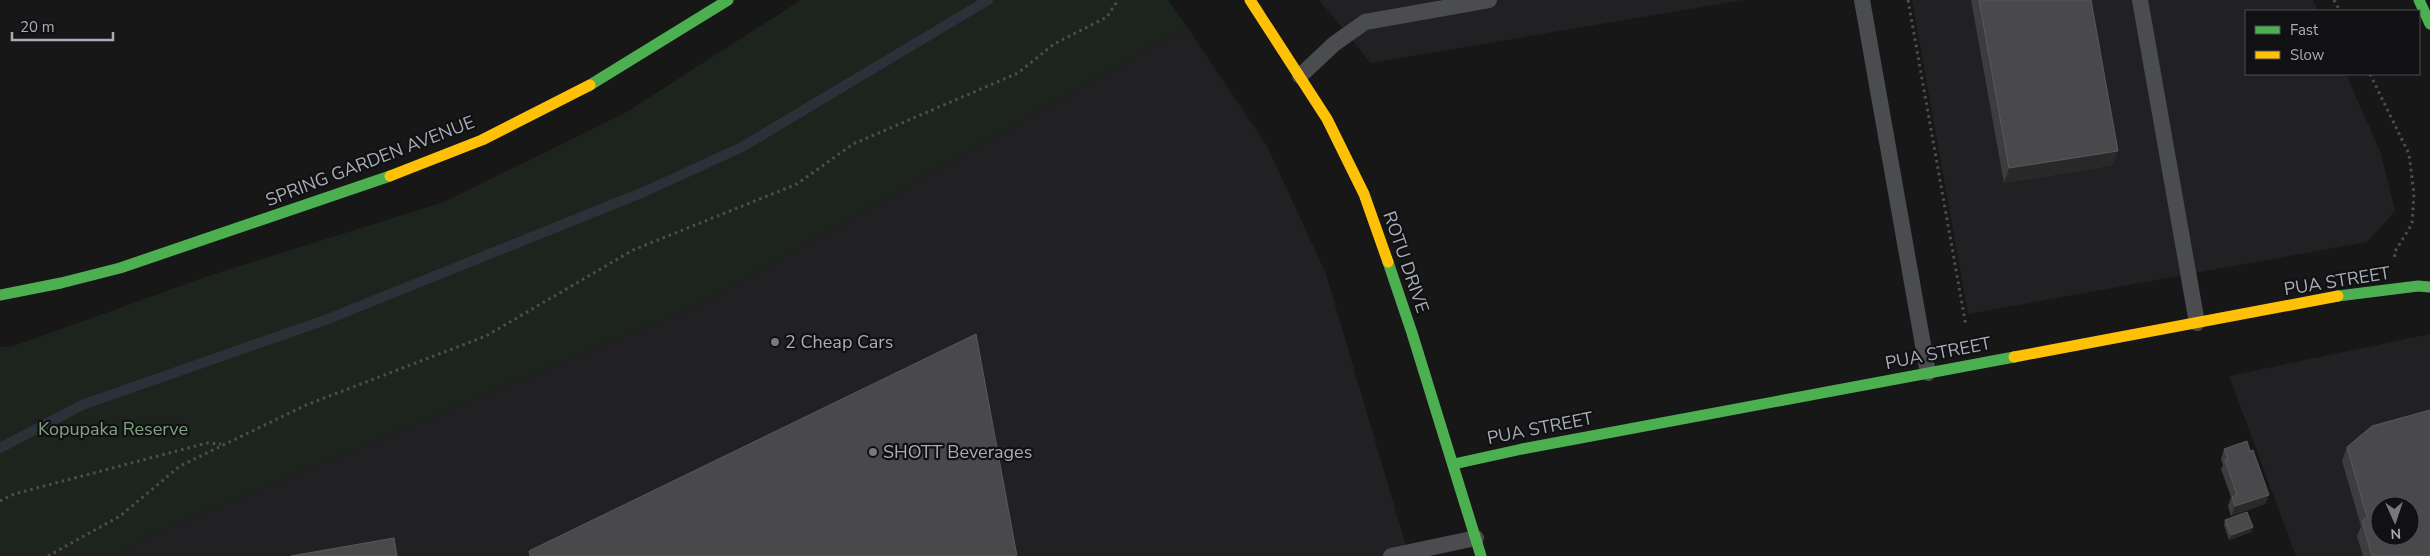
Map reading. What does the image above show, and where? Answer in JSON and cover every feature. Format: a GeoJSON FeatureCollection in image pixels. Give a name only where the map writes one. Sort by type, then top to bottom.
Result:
{"type":"FeatureCollection","features":[{"type":"Feature","properties":{"kind":"street","name":"SPRING GARDEN AVENUE"},"geometry":{"type":"LineString","coordinates":[[0,295],[43,289],[123,268],[335,196],[425,162],[515,124],[614,70],[728,0]]}},
{"type":"Feature","properties":{"kind":"street","name":"ROTU DRIVE"},"geometry":{"type":"LineString","coordinates":[[1250,0],[1326,119],[1364,194],[1412,333],[1481,556]]}},
{"type":"Feature","properties":{"kind":"street"},"geometry":{"type":"LineString","coordinates":[[2419,0],[2430,24]]}},
{"type":"Feature","properties":{"kind":"street","name":"PUA STREET"},"geometry":{"type":"LineString","coordinates":[[1454,464],[1522,449],[2333,297],[2430,286]]}},
{"type":"Feature","properties":{"kind":"lane"},"geometry":{"type":"LineString","coordinates":[[1300,76],[1334,44],[1366,22],[1489,0]]}},
{"type":"Feature","properties":{"kind":"lane"},"geometry":{"type":"LineString","coordinates":[[1862,0],[1928,373]]}},
{"type":"Feature","properties":{"kind":"lane"},"geometry":{"type":"LineString","coordinates":[[2140,0],[2197,322]]}},
{"type":"Feature","properties":{"kind":"lane"},"geometry":{"type":"LineString","coordinates":[[1391,556],[1476,538]]}},
{"type":"Feature","properties":{"kind":"path"},"geometry":{"type":"LineString","coordinates":[[48,556],[120,516],[180,466],[306,405],[486,336],[633,250],[797,184],[853,144],[1018,73],[1054,44],[1107,17],[1118,0]]}},
{"type":"Feature","properties":{"kind":"path"},"geometry":{"type":"LineString","coordinates":[[1908,0],[1966,326]]}},
{"type":"Feature","properties":{"kind":"path"},"geometry":{"type":"LineString","coordinates":[[2370,75],[2409,154],[2414,194],[2412,224],[2394,253]]}},
{"type":"Feature","properties":{"kind":"path"},"geometry":{"type":"LineString","coordinates":[[0,501],[14,494],[207,443],[224,445]]}},
{"type":"Feature","properties":{"kind":"shaded area"},"geometry":{"type":"Polygon","coordinates":[[[1319,0],[1743,0],[1371,63],[1319,0]]]}},
{"type":"Feature","properties":{"kind":"shaded area"},"geometry":{"type":"Polygon","coordinates":[[[1912,0],[2313,0],[2318,10],[2245,10],[2245,75],[2346,75],[2380,151],[2395,211],[2367,242],[1968,314],[1912,0]]]}},
{"type":"Feature","properties":{"kind":"shaded area"},"geometry":{"type":"Polygon","coordinates":[[[1187,27],[1267,146],[1326,274],[1409,556],[119,556],[153,534],[699,305],[1187,27]]]}},
{"type":"Feature","properties":{"kind":"shaded area"},"geometry":{"type":"Polygon","coordinates":[[[2430,334],[2430,556],[2296,556],[2229,376],[2430,334]]]}},
{"type":"Feature","properties":{"kind":"green space","name":"Kopupaka Reserve"},"geometry":{"type":"Polygon","coordinates":[[[801,0],[1168,0],[1187,27],[699,305],[153,534],[119,556],[0,556],[0,347],[11,347],[211,275],[444,202],[625,113],[801,0]]]}},
{"type":"Feature","properties":{"kind":"building"},"geometry":{"type":"Polygon","coordinates":[[[1979,0],[2091,0],[2118,151],[2009,168],[1979,0]]]}},
{"type":"Feature","properties":{"kind":"building","name":"SHOTT Beverages"},"geometry":{"type":"Polygon","coordinates":[[[976,334],[1017,556],[530,556],[529,551],[976,334]]]}},
{"type":"Feature","properties":{"kind":"building"},"geometry":{"type":"Polygon","coordinates":[[[2430,410],[2430,556],[2372,556],[2362,521],[2367,517],[2347,447],[2372,426],[2430,410]]]}},
{"type":"Feature","properties":{"kind":"building"},"geometry":{"type":"Polygon","coordinates":[[[2247,441],[2250,451],[2253,450],[2269,495],[2235,506],[2232,497],[2237,495],[2225,460],[2228,459],[2224,449],[2247,441]]]}},
{"type":"Feature","properties":{"kind":"building"},"geometry":{"type":"Polygon","coordinates":[[[2247,512],[2253,527],[2231,535],[2225,520],[2247,512]]]}},
{"type":"Feature","properties":{"kind":"building"},"geometry":{"type":"Polygon","coordinates":[[[394,538],[397,556],[291,556],[394,538]]]}},
{"type":"Feature","properties":{"kind":"waterway"},"geometry":{"type":"LineString","coordinates":[[0,448],[82,405],[328,319],[646,191],[742,147],[988,0]]}},
{"type":"Feature","properties":{"kind":"traffic: fast"},"geometry":{"type":"LineString","coordinates":[[590,85],[728,0]]}},
{"type":"Feature","properties":{"kind":"traffic: fast"},"geometry":{"type":"LineString","coordinates":[[2419,0],[2430,24]]}},
{"type":"Feature","properties":{"kind":"traffic: fast"},"geometry":{"type":"LineString","coordinates":[[0,295],[61,283],[120,268],[390,176]]}},
{"type":"Feature","properties":{"kind":"traffic: fast"},"geometry":{"type":"LineString","coordinates":[[1388,262],[1481,556]]}},
{"type":"Feature","properties":{"kind":"traffic: fast"},"geometry":{"type":"LineString","coordinates":[[2338,296],[2418,286],[2430,287]]}},
{"type":"Feature","properties":{"kind":"traffic: fast"},"geometry":{"type":"LineString","coordinates":[[1454,464],[1522,449],[2014,357]]}},
{"type":"Feature","properties":{"kind":"traffic: slow"},"geometry":{"type":"LineString","coordinates":[[1250,0],[1327,119],[1364,194],[1388,262]]}},
{"type":"Feature","properties":{"kind":"traffic: slow"},"geometry":{"type":"LineString","coordinates":[[390,176],[482,140],[590,85]]}},
{"type":"Feature","properties":{"kind":"traffic: slow"},"geometry":{"type":"LineString","coordinates":[[2014,357],[2338,296]]}},
{"type":"Feature","properties":{"kind":"place","name":"2 Cheap Cars"},"geometry":{"type":"Point","coordinates":[775,342]}},
{"type":"Feature","properties":{"kind":"place","name":"SHOTT Beverages"},"geometry":{"type":"Point","coordinates":[873,452]}}]}
